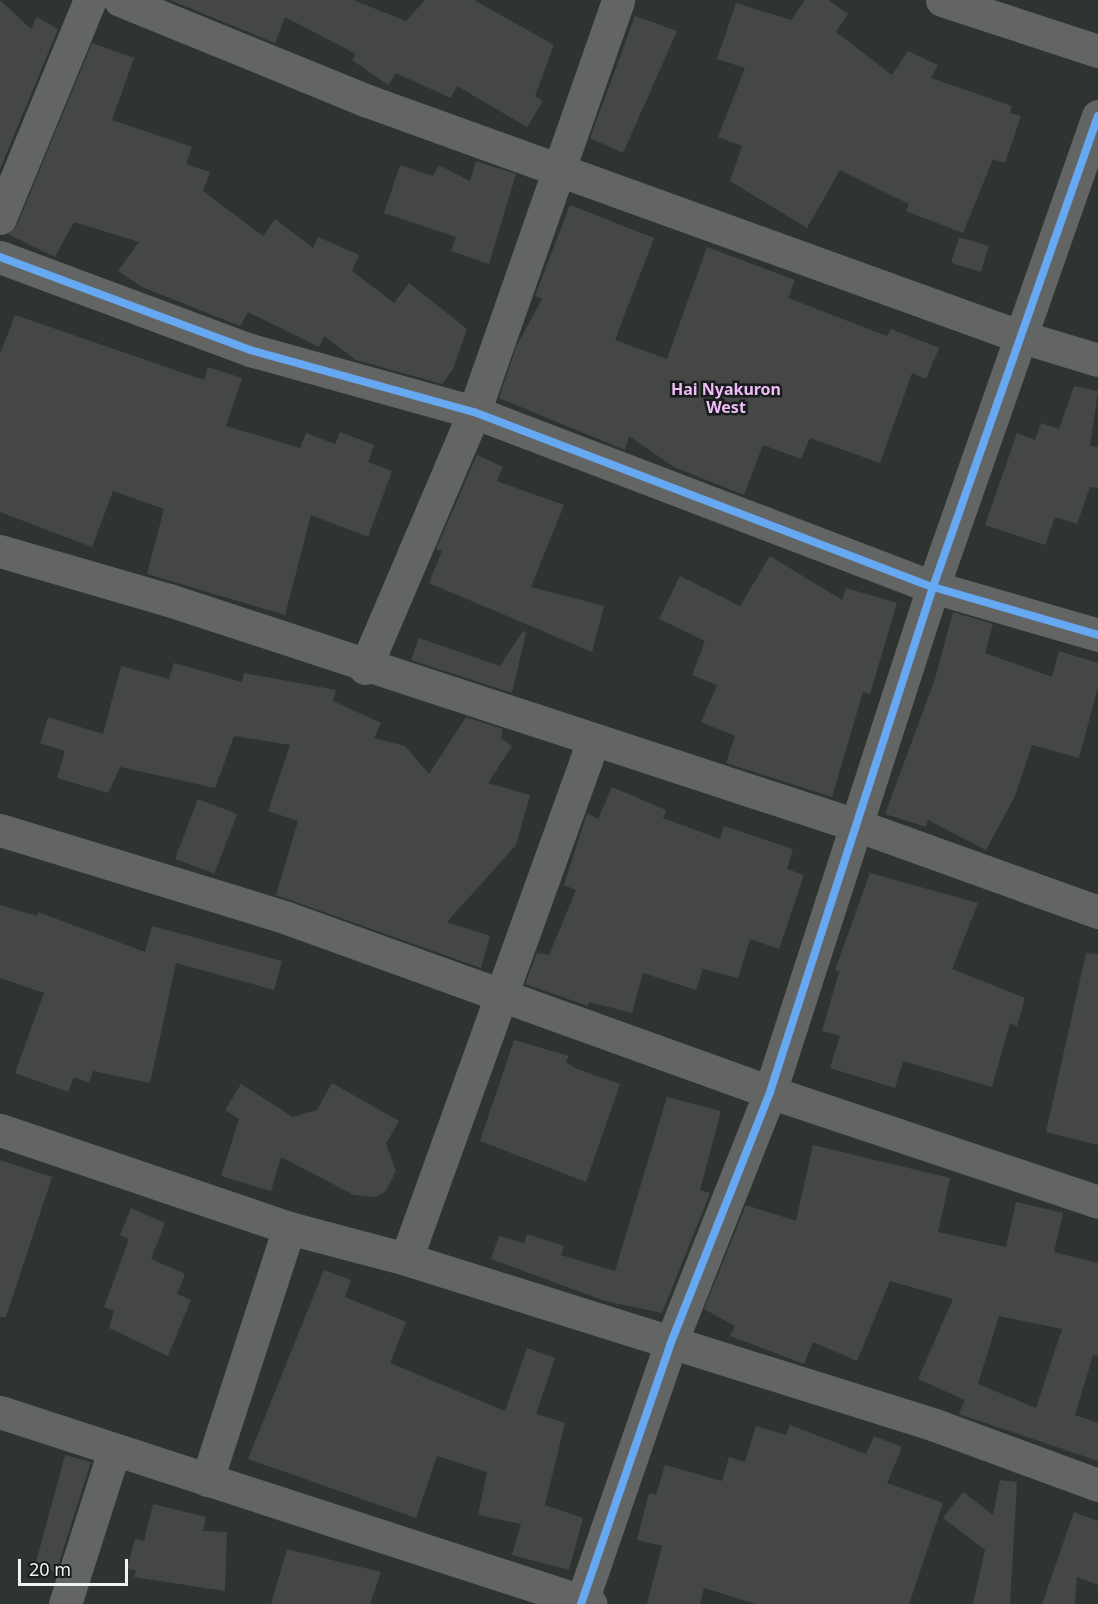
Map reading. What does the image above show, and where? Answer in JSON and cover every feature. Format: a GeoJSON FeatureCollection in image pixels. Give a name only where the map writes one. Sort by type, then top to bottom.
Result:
{"type":"FeatureCollection","features":[{"type":"Feature","properties":{"kind":"street"},"geometry":{"type":"LineString","coordinates":[[0,218],[90,0]]}},
{"type":"Feature","properties":{"kind":"street"},"geometry":{"type":"LineString","coordinates":[[120,0],[365,100],[1022,337],[1098,360]]}},
{"type":"Feature","properties":{"kind":"street"},"geometry":{"type":"LineString","coordinates":[[365,668],[474,412],[561,170],[618,0]]}},
{"type":"Feature","properties":{"kind":"street"},"geometry":{"type":"LineString","coordinates":[[942,0],[1098,51]]}},
{"type":"Feature","properties":{"kind":"street"},"geometry":{"type":"LineString","coordinates":[[0,1412],[585,1603],[670,1346],[770,1092],[859,826],[933,587],[1098,116]]}},
{"type":"Feature","properties":{"kind":"street"},"geometry":{"type":"LineString","coordinates":[[0,256],[250,350],[474,412],[933,587],[1098,634]]}},
{"type":"Feature","properties":{"kind":"street"},"geometry":{"type":"LineString","coordinates":[[0,551],[169,600],[365,668],[859,826],[1098,912]]}},
{"type":"Feature","properties":{"kind":"street"},"geometry":{"type":"LineString","coordinates":[[406,1259],[593,741]]}},
{"type":"Feature","properties":{"kind":"street"},"geometry":{"type":"LineString","coordinates":[[0,830],[287,918],[770,1092],[1098,1202]]}},
{"type":"Feature","properties":{"kind":"street"},"geometry":{"type":"LineString","coordinates":[[0,1130],[289,1228],[406,1259],[670,1346],[935,1425],[1098,1485]]}},
{"type":"Feature","properties":{"kind":"street"},"geometry":{"type":"LineString","coordinates":[[207,1480],[289,1228]]}},
{"type":"Feature","properties":{"kind":"street"},"geometry":{"type":"LineString","coordinates":[[65,1604],[114,1450]]}},
{"type":"Feature","properties":{"kind":"building"},"geometry":{"type":"Polygon","coordinates":[[[0,0],[31,29],[37,17],[58,29],[0,169],[0,0]]]}},
{"type":"Feature","properties":{"kind":"building"},"geometry":{"type":"Polygon","coordinates":[[[170,0],[353,0],[406,21],[425,0],[474,0],[554,45],[535,96],[543,101],[527,127],[457,86],[451,98],[396,73],[388,85],[352,60],[356,54],[285,17],[275,43],[170,0]]]}},
{"type":"Feature","properties":{"kind":"building"},"geometry":{"type":"Polygon","coordinates":[[[805,0],[828,0],[848,14],[836,32],[892,75],[908,51],[938,65],[931,78],[1012,106],[1010,113],[1021,116],[1005,163],[993,159],[963,233],[906,211],[909,204],[840,170],[807,228],[730,181],[742,146],[718,137],[745,68],[717,59],[736,3],[791,20],[805,0]]]}},
{"type":"Feature","properties":{"kind":"building"},"geometry":{"type":"Polygon","coordinates":[[[635,16],[677,31],[623,153],[590,138],[635,16]]]}},
{"type":"Feature","properties":{"kind":"building"},"geometry":{"type":"Polygon","coordinates":[[[92,43],[134,58],[112,120],[192,147],[186,164],[210,172],[203,191],[263,236],[275,219],[313,248],[318,237],[359,255],[352,271],[394,303],[409,283],[467,329],[453,369],[442,384],[356,360],[324,336],[319,347],[248,312],[240,326],[142,287],[118,271],[139,242],[74,222],[55,257],[8,234],[17,225],[92,43]]]}},
{"type":"Feature","properties":{"kind":"building"},"geometry":{"type":"Polygon","coordinates":[[[476,161],[516,174],[489,264],[451,251],[456,237],[384,213],[400,165],[433,176],[439,165],[470,181],[476,161]]]}},
{"type":"Feature","properties":{"kind":"building"},"geometry":{"type":"Polygon","coordinates":[[[570,205],[654,238],[615,340],[667,359],[707,247],[795,280],[788,298],[887,336],[891,329],[939,348],[926,379],[912,373],[880,463],[810,438],[801,459],[763,445],[744,495],[674,467],[629,436],[625,450],[499,398],[516,347],[542,299],[535,296],[570,205]]]}},
{"type":"Feature","properties":{"kind":"building"},"geometry":{"type":"Polygon","coordinates":[[[959,237],[989,246],[981,272],[951,263],[959,237]]]}},
{"type":"Feature","properties":{"kind":"building"},"geometry":{"type":"Polygon","coordinates":[[[15,315],[204,380],[208,367],[242,378],[226,426],[300,448],[306,433],[335,444],[340,432],[374,445],[368,462],[392,471],[368,537],[311,515],[285,615],[147,574],[164,509],[113,491],[92,547],[0,512],[0,354],[15,315]]]}},
{"type":"Feature","properties":{"kind":"building"},"geometry":{"type":"Polygon","coordinates":[[[1074,386],[1098,391],[1090,446],[1098,447],[1098,488],[1090,487],[1077,524],[1055,517],[1045,545],[985,525],[1017,433],[1035,440],[1041,423],[1059,429],[1074,386]]]}},
{"type":"Feature","properties":{"kind":"building"},"geometry":{"type":"Polygon","coordinates":[[[477,455],[503,467],[497,481],[564,505],[531,587],[604,606],[592,652],[429,583],[442,551],[436,549],[477,455]]]}},
{"type":"Feature","properties":{"kind":"building"},"geometry":{"type":"Polygon","coordinates":[[[770,556],[842,600],[846,588],[897,603],[870,694],[863,692],[832,797],[726,763],[735,736],[701,722],[717,685],[692,675],[705,641],[659,619],[680,576],[740,606],[770,556]]]}},
{"type":"Feature","properties":{"kind":"building"},"geometry":{"type":"Polygon","coordinates":[[[953,612],[993,624],[985,653],[1052,677],[1059,651],[1098,663],[1098,687],[1079,758],[1032,745],[1015,796],[986,850],[928,820],[926,827],[885,814],[935,679],[953,612]]]}},
{"type":"Feature","properties":{"kind":"building"},"geometry":{"type":"Polygon","coordinates":[[[523,631],[526,633],[512,693],[411,660],[419,638],[500,666],[523,631]]]}},
{"type":"Feature","properties":{"kind":"building"},"geometry":{"type":"Polygon","coordinates":[[[174,663],[242,682],[244,673],[336,690],[333,701],[381,723],[374,738],[405,746],[429,774],[466,717],[503,729],[501,738],[512,746],[488,783],[530,795],[516,845],[447,922],[490,936],[481,968],[276,895],[298,821],[268,811],[290,745],[234,736],[215,788],[120,767],[108,793],[57,778],[65,751],[40,743],[48,717],[103,734],[121,666],[169,679],[174,663]]]}},
{"type":"Feature","properties":{"kind":"building"},"geometry":{"type":"Polygon","coordinates":[[[612,787],[666,810],[663,818],[720,839],[724,826],[793,849],[787,869],[804,875],[779,949],[750,939],[738,978],[703,969],[696,990],[643,973],[632,1013],[589,1002],[588,1006],[525,984],[537,953],[549,955],[576,890],[564,885],[587,813],[598,819],[612,787]]]}},
{"type":"Feature","properties":{"kind":"building"},"geometry":{"type":"Polygon","coordinates":[[[198,799],[237,814],[214,874],[175,859],[198,799]]]}},
{"type":"Feature","properties":{"kind":"building"},"geometry":{"type":"Polygon","coordinates":[[[870,873],[978,903],[952,969],[1025,998],[1017,1026],[1010,1023],[992,1087],[903,1061],[895,1088],[830,1068],[840,1036],[822,1031],[839,972],[835,970],[870,873]]]}},
{"type":"Feature","properties":{"kind":"building"},"geometry":{"type":"Polygon","coordinates":[[[0,905],[37,916],[38,912],[145,952],[152,926],[282,961],[274,990],[176,963],[150,1083],[93,1071],[89,1083],[74,1077],[68,1092],[15,1073],[44,993],[0,978],[0,905]]]}},
{"type":"Feature","properties":{"kind":"building"},"geometry":{"type":"Polygon","coordinates":[[[1086,953],[1098,954],[1098,1145],[1046,1132],[1086,953]]]}},
{"type":"Feature","properties":{"kind":"building"},"geometry":{"type":"Polygon","coordinates":[[[514,1040],[569,1056],[566,1062],[577,1069],[620,1084],[586,1182],[480,1141],[514,1040]]]}},
{"type":"Feature","properties":{"kind":"building"},"geometry":{"type":"Polygon","coordinates":[[[332,1083],[399,1121],[386,1144],[396,1171],[386,1191],[376,1197],[354,1195],[281,1157],[271,1191],[221,1176],[239,1119],[225,1110],[241,1084],[293,1117],[317,1110],[332,1083]]]}},
{"type":"Feature","properties":{"kind":"building"},"geometry":{"type":"Polygon","coordinates":[[[667,1097],[721,1111],[700,1190],[710,1193],[662,1313],[605,1301],[491,1259],[499,1236],[524,1243],[527,1234],[564,1246],[561,1255],[615,1271],[667,1097]]]}},
{"type":"Feature","properties":{"kind":"building"},"geometry":{"type":"Polygon","coordinates":[[[813,1145],[950,1178],[938,1232],[1006,1247],[1016,1202],[1063,1213],[1054,1252],[1098,1263],[1098,1356],[1093,1355],[1075,1415],[1098,1423],[1098,1461],[959,1414],[965,1400],[918,1379],[953,1299],[890,1281],[857,1361],[813,1342],[804,1364],[730,1336],[735,1326],[704,1309],[746,1205],[796,1221],[813,1145]],[[999,1316],[978,1384],[1036,1408],[1062,1329],[999,1316]]]}},
{"type":"Feature","properties":{"kind":"building"},"geometry":{"type":"Polygon","coordinates":[[[0,1160],[52,1177],[6,1317],[0,1317],[0,1160]]]}},
{"type":"Feature","properties":{"kind":"building"},"geometry":{"type":"Polygon","coordinates":[[[131,1208],[165,1223],[151,1259],[185,1274],[177,1294],[191,1300],[168,1356],[109,1328],[114,1311],[104,1307],[129,1239],[120,1235],[131,1208]]]}},
{"type":"Feature","properties":{"kind":"building"},"geometry":{"type":"Polygon","coordinates":[[[324,1270],[351,1280],[345,1297],[406,1322],[390,1363],[505,1411],[527,1348],[555,1358],[536,1414],[565,1423],[545,1505],[583,1518],[569,1570],[512,1555],[521,1524],[478,1515],[487,1472],[437,1456],[416,1518],[248,1459],[324,1270]]]}},
{"type":"Feature","properties":{"kind":"building"},"geometry":{"type":"Polygon","coordinates":[[[790,1425],[866,1454],[874,1436],[902,1447],[887,1483],[943,1503],[909,1604],[756,1604],[704,1588],[700,1604],[647,1604],[662,1546],[637,1540],[649,1493],[656,1495],[665,1465],[722,1481],[729,1457],[745,1462],[756,1426],[786,1435],[790,1425]]]}},
{"type":"Feature","properties":{"kind":"building"},"geometry":{"type":"Polygon","coordinates":[[[65,1455],[91,1462],[56,1572],[35,1566],[65,1455]]]}},
{"type":"Feature","properties":{"kind":"building"},"geometry":{"type":"Polygon","coordinates":[[[1000,1480],[1017,1482],[1010,1604],[973,1604],[985,1550],[943,1518],[963,1492],[993,1515],[1000,1480]]]}},
{"type":"Feature","properties":{"kind":"building"},"geometry":{"type":"Polygon","coordinates":[[[153,1504],[206,1517],[203,1531],[227,1532],[225,1591],[134,1577],[136,1571],[127,1568],[135,1539],[144,1541],[153,1504]]]}},
{"type":"Feature","properties":{"kind":"building"},"geometry":{"type":"Polygon","coordinates":[[[1074,1512],[1098,1521],[1098,1585],[1077,1577],[1075,1604],[1042,1604],[1074,1512]]]}},
{"type":"Feature","properties":{"kind":"building"},"geometry":{"type":"Polygon","coordinates":[[[287,1549],[381,1572],[370,1604],[271,1604],[287,1549]]]}},
{"type":"Feature","properties":{"kind":"cycle path"},"geometry":{"type":"LineString","coordinates":[[581,1604],[670,1345],[770,1092],[933,587],[1098,116]]}},
{"type":"Feature","properties":{"kind":"cycle path"},"geometry":{"type":"LineString","coordinates":[[0,257],[250,350],[474,412],[933,587],[1098,635]]}},
{"type":"Feature","properties":{"kind":"district","name":"Hai Nyakuron West"},"geometry":{"type":"Point","coordinates":[726,398]}}]}
